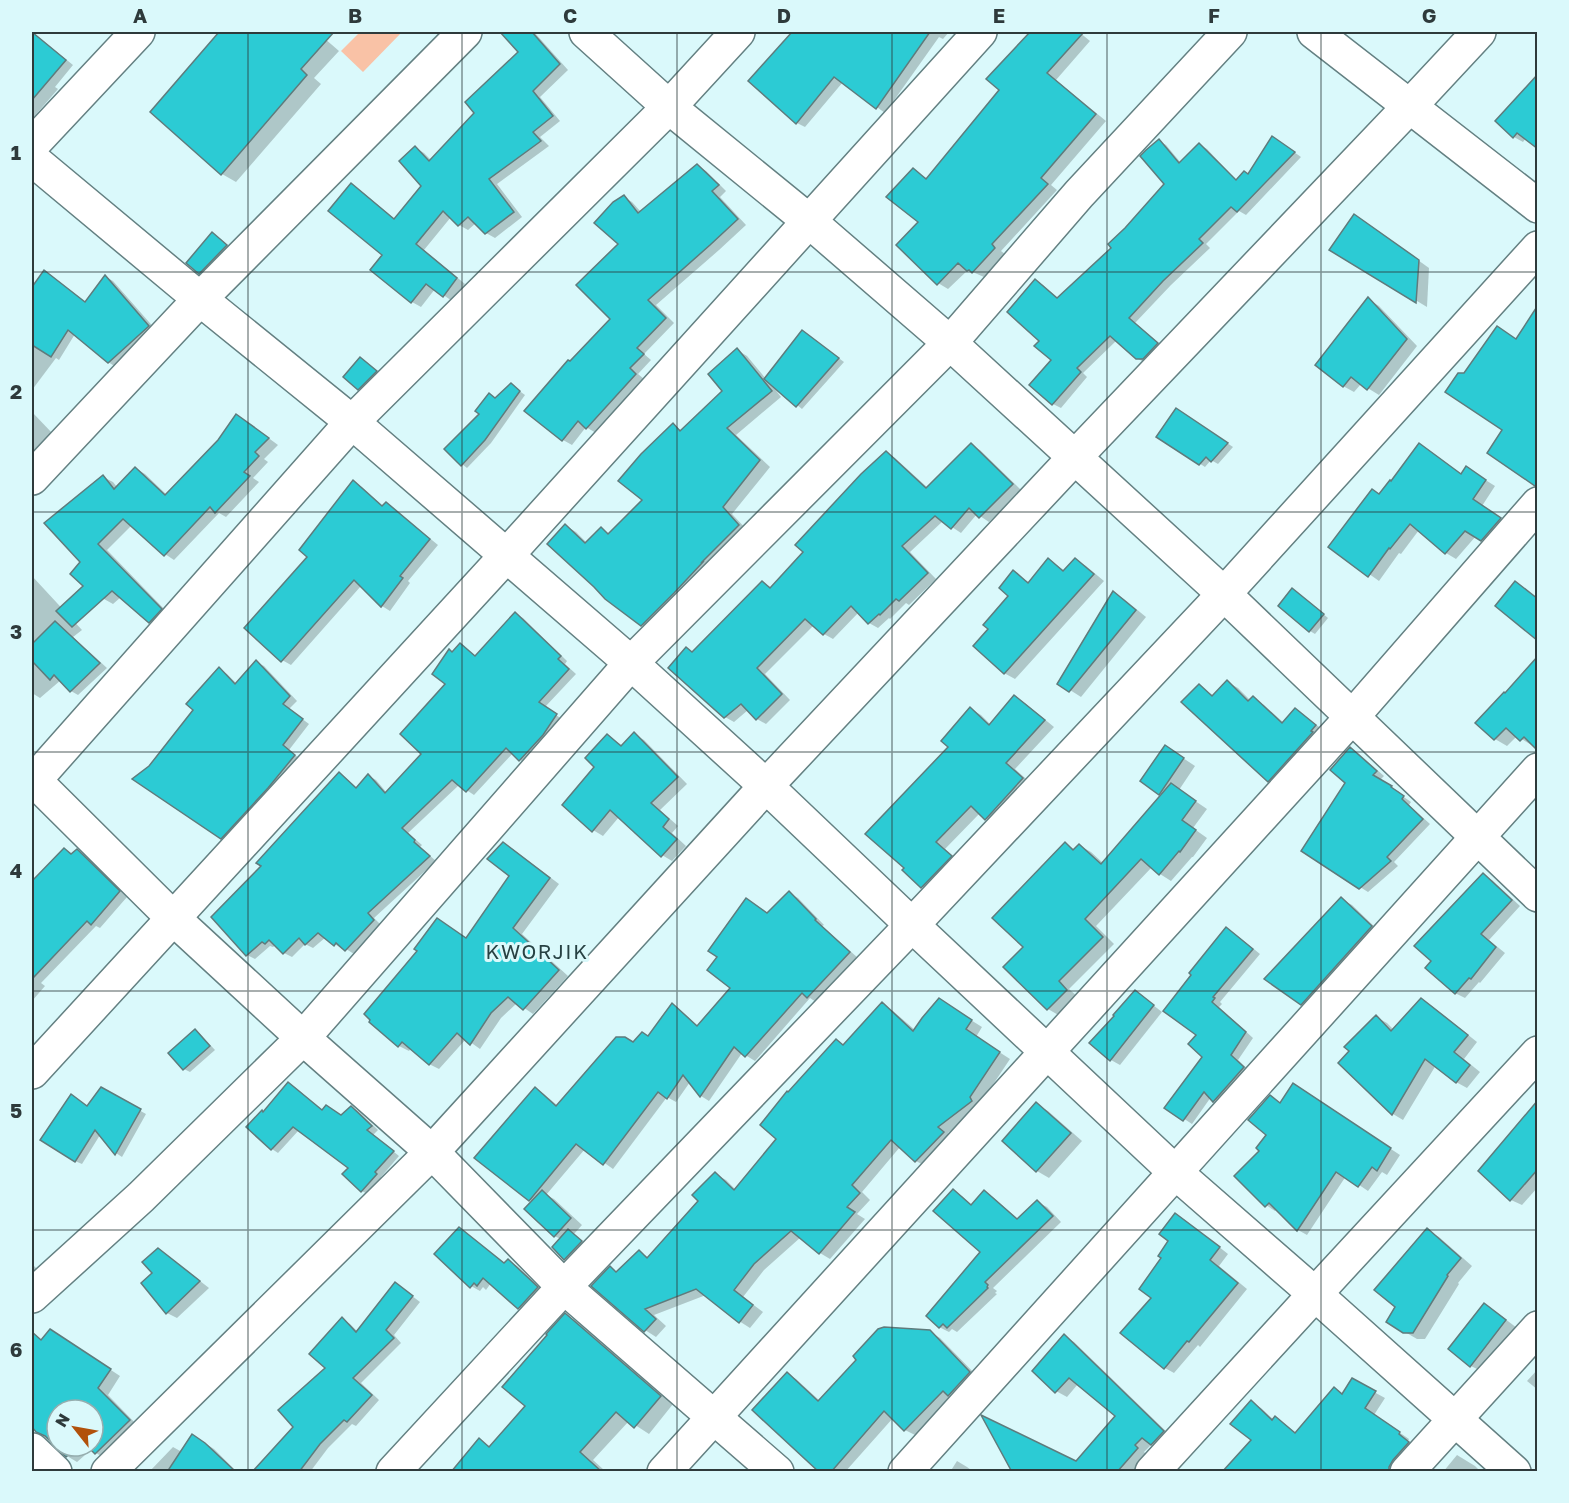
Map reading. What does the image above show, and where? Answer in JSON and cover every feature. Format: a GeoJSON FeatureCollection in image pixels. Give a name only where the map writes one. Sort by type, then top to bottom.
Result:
{"type":"FeatureCollection","features":[{"type":"Feature","properties":{"kind":"street"},"geometry":{"type":"LineString","coordinates":[[32,145],[138,32]]}},
{"type":"Feature","properties":{"kind":"street"},"geometry":{"type":"LineString","coordinates":[[32,478],[200,299],[465,32]]}},
{"type":"Feature","properties":{"kind":"street"},"geometry":{"type":"LineString","coordinates":[[586,32],[669,107],[809,221],[950,343],[1224,594],[1538,895]]}},
{"type":"Feature","properties":{"kind":"street"},"geometry":{"type":"LineString","coordinates":[[738,32],[669,107],[352,422],[32,780],[173,918],[303,1038],[432,1152],[564,1287],[777,1472]]}},
{"type":"Feature","properties":{"kind":"street"},"geometry":{"type":"LineString","coordinates":[[32,1072],[507,555],[980,32]]}},
{"type":"Feature","properties":{"kind":"street"},"geometry":{"type":"LineString","coordinates":[[32,1296],[141,1197],[303,1038],[632,663],[950,343],[1079,194],[1230,32]]}},
{"type":"Feature","properties":{"kind":"street"},"geometry":{"type":"LineString","coordinates":[[1314,32],[1538,206]]}},
{"type":"Feature","properties":{"kind":"street"},"geometry":{"type":"LineString","coordinates":[[108,1472],[432,1152],[766,786],[1479,32]]}},
{"type":"Feature","properties":{"kind":"street"},"geometry":{"type":"LineString","coordinates":[[32,159],[352,422],[632,663],[766,786],[1175,1172],[1514,1472]]}},
{"type":"Feature","properties":{"kind":"street"},"geometry":{"type":"LineString","coordinates":[[393,1472],[564,1287],[912,925],[1224,594],[1538,248]]}},
{"type":"Feature","properties":{"kind":"street"},"geometry":{"type":"LineString","coordinates":[[664,1472],[1353,716],[1538,504]]}},
{"type":"Feature","properties":{"kind":"street"},"geometry":{"type":"LineString","coordinates":[[905,1472],[1538,770]]}},
{"type":"Feature","properties":{"kind":"street"},"geometry":{"type":"LineString","coordinates":[[1152,1472],[1538,1053]]}},
{"type":"Feature","properties":{"kind":"street"},"geometry":{"type":"LineString","coordinates":[[1407,1472],[1538,1328]]}},
{"type":"Feature","properties":{"kind":"street"},"geometry":{"type":"LineString","coordinates":[[32,1450],[55,1472]]}},
{"type":"Feature","properties":{"kind":"shaded area"},"geometry":{"type":"Polygon","coordinates":[[[360,32],[402,32],[363,72],[341,51],[360,32]]]}},
{"type":"Feature","properties":{"kind":"building"},"geometry":{"type":"Polygon","coordinates":[[[32,32],[66,60],[32,100],[32,32]]]}},
{"type":"Feature","properties":{"kind":"building"},"geometry":{"type":"Polygon","coordinates":[[[219,32],[334,32],[301,69],[307,75],[221,175],[150,112],[219,32]]]}},
{"type":"Feature","properties":{"kind":"building"},"geometry":{"type":"Polygon","coordinates":[[[500,32],[532,32],[560,64],[533,91],[553,116],[533,132],[541,141],[489,179],[514,212],[485,234],[468,217],[458,226],[443,211],[416,244],[457,278],[443,297],[426,284],[411,303],[370,270],[382,255],[328,211],[351,183],[394,219],[421,186],[399,161],[415,146],[429,161],[474,113],[465,102],[518,52],[500,32]]]}},
{"type":"Feature","properties":{"kind":"building"},"geometry":{"type":"Polygon","coordinates":[[[792,32],[930,32],[876,109],[834,77],[796,124],[748,81],[792,32]]]}},
{"type":"Feature","properties":{"kind":"building"},"geometry":{"type":"Polygon","coordinates":[[[1030,32],[1084,32],[1047,73],[1096,114],[1041,178],[1048,184],[992,244],[995,248],[972,273],[958,263],[937,285],[896,245],[918,222],[886,197],[913,168],[926,179],[999,90],[986,79],[1030,32]]]}},
{"type":"Feature","properties":{"kind":"building"},"geometry":{"type":"Polygon","coordinates":[[[1538,74],[1538,149],[1517,133],[1513,138],[1495,121],[1538,74]]]}},
{"type":"Feature","properties":{"kind":"building"},"geometry":{"type":"Polygon","coordinates":[[[1272,136],[1295,152],[1237,212],[1231,207],[1199,239],[1203,243],[1129,318],[1158,343],[1143,359],[1136,359],[1110,336],[1077,368],[1081,372],[1052,405],[1029,385],[1051,360],[1034,346],[1039,341],[1007,312],[1035,279],[1057,298],[1111,248],[1108,244],[1164,184],[1140,156],[1159,139],[1179,163],[1199,143],[1236,180],[1244,171],[1248,174],[1272,136]]]}},
{"type":"Feature","properties":{"kind":"building"},"geometry":{"type":"Polygon","coordinates":[[[697,164],[719,185],[712,191],[738,219],[648,300],[666,318],[637,348],[644,354],[630,368],[636,374],[586,429],[578,421],[562,441],[524,411],[568,360],[570,361],[610,319],[576,285],[618,244],[594,223],[613,202],[624,195],[638,213],[697,164]]]}},
{"type":"Feature","properties":{"kind":"building"},"geometry":{"type":"Polygon","coordinates":[[[1354,214],[1419,260],[1416,303],[1329,250],[1354,214]]]}},
{"type":"Feature","properties":{"kind":"building"},"geometry":{"type":"Polygon","coordinates":[[[212,232],[227,245],[199,274],[186,263],[212,232]]]}},
{"type":"Feature","properties":{"kind":"building"},"geometry":{"type":"Polygon","coordinates":[[[44,270],[85,302],[105,275],[149,326],[108,363],[68,330],[51,357],[32,345],[32,287],[44,270]]]}},
{"type":"Feature","properties":{"kind":"building"},"geometry":{"type":"Polygon","coordinates":[[[1368,297],[1407,339],[1367,390],[1351,377],[1343,387],[1315,365],[1368,297]]]}},
{"type":"Feature","properties":{"kind":"building"},"geometry":{"type":"Polygon","coordinates":[[[1538,305],[1538,486],[1535,486],[1487,453],[1502,430],[1445,392],[1458,373],[1464,373],[1497,326],[1516,339],[1538,305]]]}},
{"type":"Feature","properties":{"kind":"building"},"geometry":{"type":"Polygon","coordinates":[[[802,330],[839,358],[796,407],[764,379],[802,330]]]}},
{"type":"Feature","properties":{"kind":"building"},"geometry":{"type":"Polygon","coordinates":[[[737,348],[772,391],[727,428],[760,460],[723,507],[739,525],[641,626],[605,599],[547,544],[565,524],[585,543],[601,527],[608,534],[642,500],[618,481],[641,454],[673,423],[680,431],[722,391],[708,374],[737,348]]]}},
{"type":"Feature","properties":{"kind":"building"},"geometry":{"type":"Polygon","coordinates":[[[360,357],[377,371],[358,390],[343,377],[360,357]]]}},
{"type":"Feature","properties":{"kind":"building"},"geometry":{"type":"Polygon","coordinates":[[[511,383],[520,391],[485,440],[461,466],[444,449],[479,414],[475,411],[489,393],[495,398],[511,383]]]}},
{"type":"Feature","properties":{"kind":"building"},"geometry":{"type":"Polygon","coordinates":[[[1176,408],[1228,443],[1211,462],[1206,457],[1199,465],[1156,437],[1176,408]]]}},
{"type":"Feature","properties":{"kind":"building"},"geometry":{"type":"Polygon","coordinates":[[[236,414],[269,438],[255,452],[259,456],[244,472],[250,476],[215,513],[210,507],[164,556],[123,519],[98,544],[162,609],[149,623],[112,591],[72,627],[56,611],[83,586],[70,574],[80,562],[44,523],[103,475],[114,489],[135,467],[165,495],[218,440],[236,414]]]}},
{"type":"Feature","properties":{"kind":"building"},"geometry":{"type":"Polygon","coordinates":[[[971,443],[1013,484],[979,518],[969,508],[951,529],[935,516],[902,546],[928,573],[899,601],[896,599],[868,624],[851,606],[823,635],[805,619],[757,668],[782,694],[756,720],[741,704],[724,718],[668,668],[686,647],[692,652],[762,581],[770,588],[803,552],[795,545],[861,474],[886,451],[926,488],[971,443]]]}},
{"type":"Feature","properties":{"kind":"building"},"geometry":{"type":"Polygon","coordinates":[[[1419,443],[1461,474],[1466,466],[1486,480],[1473,499],[1501,518],[1481,541],[1465,531],[1445,554],[1410,524],[1368,577],[1328,547],[1372,489],[1379,494],[1419,443]]]}},
{"type":"Feature","properties":{"kind":"building"},"geometry":{"type":"Polygon","coordinates":[[[353,480],[382,506],[386,502],[430,539],[400,576],[403,578],[381,607],[354,580],[281,662],[244,628],[307,557],[299,550],[353,480]]]}},
{"type":"Feature","properties":{"kind":"building"},"geometry":{"type":"Polygon","coordinates":[[[1048,558],[1063,571],[1075,558],[1094,574],[1004,674],[973,646],[988,629],[983,625],[1008,596],[999,588],[1013,570],[1028,583],[1048,558]]]}},
{"type":"Feature","properties":{"kind":"building"},"geometry":{"type":"Polygon","coordinates":[[[1515,581],[1538,599],[1538,641],[1495,606],[1515,581]]]}},
{"type":"Feature","properties":{"kind":"building"},"geometry":{"type":"Polygon","coordinates":[[[1292,588],[1324,614],[1309,632],[1278,606],[1292,588]]]}},
{"type":"Feature","properties":{"kind":"building"},"geometry":{"type":"Polygon","coordinates":[[[1113,591],[1136,610],[1069,692],[1057,684],[1113,591]]]}},
{"type":"Feature","properties":{"kind":"building"},"geometry":{"type":"Polygon","coordinates":[[[515,612],[561,656],[558,659],[569,669],[539,702],[557,714],[543,735],[519,761],[506,748],[466,792],[452,780],[402,828],[430,856],[368,913],[374,920],[345,951],[336,943],[334,946],[318,933],[305,945],[299,938],[283,954],[269,940],[265,944],[262,942],[246,956],[211,917],[261,866],[256,863],[339,772],[356,788],[368,774],[385,793],[421,754],[400,734],[445,684],[432,674],[449,649],[452,652],[460,643],[475,656],[515,612]]]}},
{"type":"Feature","properties":{"kind":"building"},"geometry":{"type":"Polygon","coordinates":[[[55,621],[100,663],[70,692],[54,675],[50,680],[32,661],[32,644],[55,621]]]}},
{"type":"Feature","properties":{"kind":"building"},"geometry":{"type":"Polygon","coordinates":[[[1538,656],[1538,751],[1524,737],[1520,741],[1506,728],[1494,740],[1475,723],[1538,656]]]}},
{"type":"Feature","properties":{"kind":"building"},"geometry":{"type":"Polygon","coordinates":[[[256,660],[290,696],[283,704],[303,719],[283,745],[295,755],[221,839],[132,779],[149,766],[193,710],[186,704],[219,667],[235,684],[256,660]]]}},
{"type":"Feature","properties":{"kind":"building"},"geometry":{"type":"Polygon","coordinates":[[[1227,680],[1248,701],[1253,696],[1282,723],[1295,708],[1316,725],[1311,731],[1313,732],[1268,782],[1181,702],[1199,684],[1212,696],[1227,680]]]}},
{"type":"Feature","properties":{"kind":"building"},"geometry":{"type":"Polygon","coordinates":[[[1014,695],[1045,720],[1006,763],[1023,778],[985,820],[971,806],[936,842],[952,856],[921,888],[902,870],[904,868],[865,834],[948,747],[941,741],[970,707],[989,725],[1014,695]]]}},
{"type":"Feature","properties":{"kind":"building"},"geometry":{"type":"Polygon","coordinates":[[[634,732],[678,777],[651,803],[669,819],[663,827],[677,839],[661,857],[610,810],[592,832],[562,805],[594,767],[585,758],[607,734],[621,746],[634,732]]]}},
{"type":"Feature","properties":{"kind":"building"},"geometry":{"type":"Polygon","coordinates":[[[1165,745],[1184,758],[1159,795],[1140,781],[1165,745]]]}},
{"type":"Feature","properties":{"kind":"building"},"geometry":{"type":"Polygon","coordinates":[[[1350,747],[1377,771],[1373,775],[1404,796],[1402,799],[1423,819],[1387,857],[1391,861],[1359,889],[1301,851],[1345,783],[1330,770],[1350,747]]]}},
{"type":"Feature","properties":{"kind":"building"},"geometry":{"type":"Polygon","coordinates":[[[1171,783],[1196,801],[1182,820],[1196,830],[1159,875],[1141,859],[1085,919],[1103,937],[1059,981],[1067,990],[1047,1010],[1003,967],[1023,947],[992,918],[1065,842],[1073,850],[1079,844],[1101,864],[1171,783]]]}},
{"type":"Feature","properties":{"kind":"building"},"geometry":{"type":"Polygon","coordinates":[[[503,842],[550,878],[513,928],[559,970],[523,1010],[508,997],[491,1013],[470,1045],[457,1033],[429,1065],[402,1042],[398,1047],[369,1022],[370,1020],[364,1014],[417,951],[414,949],[437,918],[466,938],[509,876],[487,859],[503,842]]]}},
{"type":"Feature","properties":{"kind":"building"},"geometry":{"type":"Polygon","coordinates":[[[64,848],[71,854],[77,849],[120,891],[91,925],[87,921],[32,979],[32,881],[64,848]]]}},
{"type":"Feature","properties":{"kind":"building"},"geometry":{"type":"Polygon","coordinates":[[[1483,873],[1512,900],[1481,934],[1496,947],[1471,979],[1469,978],[1455,994],[1425,968],[1431,961],[1414,946],[1483,873]]]}},
{"type":"Feature","properties":{"kind":"building"},"geometry":{"type":"Polygon","coordinates":[[[789,891],[815,920],[850,952],[807,998],[802,993],[745,1057],[734,1047],[700,1097],[683,1075],[667,1099],[658,1092],[603,1165],[576,1144],[529,1201],[474,1158],[535,1087],[556,1106],[616,1037],[625,1037],[633,1042],[642,1032],[648,1036],[672,1003],[697,1026],[730,988],[707,970],[717,957],[708,951],[746,898],[767,913],[789,891]]]}},
{"type":"Feature","properties":{"kind":"building"},"geometry":{"type":"Polygon","coordinates":[[[1341,897],[1372,926],[1301,1005],[1264,979],[1341,897]]]}},
{"type":"Feature","properties":{"kind":"building"},"geometry":{"type":"Polygon","coordinates":[[[1226,927],[1253,949],[1213,997],[1215,998],[1212,1002],[1246,1032],[1231,1055],[1244,1067],[1213,1102],[1204,1092],[1183,1121],[1164,1108],[1202,1057],[1188,1044],[1196,1035],[1163,1011],[1191,975],[1189,973],[1226,927]]]}},
{"type":"Feature","properties":{"kind":"building"},"geometry":{"type":"Polygon","coordinates":[[[1135,990],[1154,1005],[1110,1061],[1089,1043],[1135,990]]]}},
{"type":"Feature","properties":{"kind":"building"},"geometry":{"type":"Polygon","coordinates":[[[939,998],[972,1020],[966,1029],[1000,1052],[970,1097],[972,1101],[938,1127],[944,1132],[915,1162],[891,1140],[852,1185],[860,1193],[847,1207],[855,1212],[819,1254],[791,1231],[754,1264],[734,1290],[753,1305],[739,1323],[696,1289],[645,1309],[656,1319],[644,1332],[591,1286],[610,1266],[616,1272],[639,1250],[647,1258],[698,1201],[692,1195],[715,1172],[734,1190],[776,1139],[760,1125],[787,1091],[836,1039],[843,1045],[882,1002],[913,1031],[939,998]]]}},
{"type":"Feature","properties":{"kind":"building"},"geometry":{"type":"Polygon","coordinates":[[[1421,998],[1468,1035],[1454,1052],[1470,1065],[1456,1083],[1425,1059],[1392,1115],[1338,1063],[1349,1051],[1344,1047],[1376,1015],[1391,1031],[1421,998]]]}},
{"type":"Feature","properties":{"kind":"building"},"geometry":{"type":"Polygon","coordinates":[[[195,1029],[210,1046],[183,1070],[168,1053],[195,1029]]]}},
{"type":"Feature","properties":{"kind":"building"},"geometry":{"type":"Polygon","coordinates":[[[288,1082],[322,1110],[326,1105],[341,1115],[351,1106],[372,1126],[367,1130],[394,1151],[361,1192],[342,1174],[348,1168],[293,1127],[271,1150],[246,1127],[262,1110],[263,1112],[288,1082]]]}},
{"type":"Feature","properties":{"kind":"building"},"geometry":{"type":"Polygon","coordinates":[[[1293,1083],[1391,1148],[1377,1171],[1372,1167],[1358,1187],[1336,1172],[1297,1231],[1269,1203],[1265,1207],[1234,1176],[1259,1151],[1256,1148],[1266,1135],[1248,1120],[1270,1095],[1280,1103],[1293,1083]]]}},
{"type":"Feature","properties":{"kind":"building"},"geometry":{"type":"Polygon","coordinates":[[[101,1087],[141,1109],[115,1155],[95,1130],[75,1162],[40,1140],[71,1094],[87,1106],[101,1087]]]}},
{"type":"Feature","properties":{"kind":"building"},"geometry":{"type":"Polygon","coordinates":[[[1538,1100],[1538,1169],[1510,1201],[1478,1171],[1538,1100]]]}},
{"type":"Feature","properties":{"kind":"building"},"geometry":{"type":"Polygon","coordinates":[[[1036,1102],[1071,1133],[1036,1172],[1002,1141],[1036,1102]]]}},
{"type":"Feature","properties":{"kind":"building"},"geometry":{"type":"Polygon","coordinates":[[[953,1189],[971,1205],[984,1190],[1017,1219],[1037,1200],[1053,1216],[985,1282],[988,1288],[947,1328],[943,1324],[939,1328],[926,1316],[980,1252],[933,1211],[953,1189]]]}},
{"type":"Feature","properties":{"kind":"building"},"geometry":{"type":"Polygon","coordinates":[[[542,1190],[571,1218],[554,1237],[524,1209],[542,1190]]]}},
{"type":"Feature","properties":{"kind":"building"},"geometry":{"type":"Polygon","coordinates":[[[1175,1213],[1220,1247],[1210,1260],[1238,1283],[1164,1369],[1120,1333],[1151,1298],[1139,1289],[1161,1258],[1158,1256],[1168,1241],[1159,1234],[1175,1213]]]}},
{"type":"Feature","properties":{"kind":"building"},"geometry":{"type":"Polygon","coordinates":[[[459,1227],[504,1263],[508,1259],[538,1287],[518,1309],[483,1278],[477,1286],[474,1283],[470,1288],[434,1254],[459,1227]]]}},
{"type":"Feature","properties":{"kind":"building"},"geometry":{"type":"Polygon","coordinates":[[[1427,1228],[1461,1258],[1447,1275],[1413,1333],[1403,1333],[1386,1322],[1395,1307],[1374,1290],[1427,1228]]]}},
{"type":"Feature","properties":{"kind":"building"},"geometry":{"type":"Polygon","coordinates":[[[568,1229],[582,1241],[564,1260],[552,1247],[568,1229]]]}},
{"type":"Feature","properties":{"kind":"building"},"geometry":{"type":"Polygon","coordinates":[[[158,1248],[200,1281],[166,1314],[141,1283],[152,1273],[142,1262],[158,1248]]]}},
{"type":"Feature","properties":{"kind":"building"},"geometry":{"type":"Polygon","coordinates":[[[395,1282],[413,1296],[386,1330],[394,1338],[353,1378],[372,1395],[347,1422],[344,1420],[320,1444],[299,1472],[252,1472],[293,1427],[278,1410],[325,1368],[309,1354],[342,1317],[356,1332],[395,1282]]]}},
{"type":"Feature","properties":{"kind":"building"},"geometry":{"type":"Polygon","coordinates":[[[1484,1303],[1506,1320],[1470,1367],[1448,1349],[1484,1303]]]}},
{"type":"Feature","properties":{"kind":"building"},"geometry":{"type":"Polygon","coordinates":[[[565,1313],[661,1396],[634,1428],[616,1412],[580,1452],[602,1472],[451,1472],[479,1438],[489,1447],[525,1406],[502,1387],[565,1313]]]}},
{"type":"Feature","properties":{"kind":"building"},"geometry":{"type":"Polygon","coordinates":[[[884,1327],[930,1330],[970,1372],[948,1396],[943,1391],[904,1431],[884,1411],[831,1472],[819,1472],[752,1410],[787,1372],[818,1401],[856,1360],[853,1356],[878,1329],[884,1327]]]}},
{"type":"Feature","properties":{"kind":"building"},"geometry":{"type":"Polygon","coordinates":[[[50,1329],[111,1369],[98,1388],[130,1420],[105,1444],[105,1398],[45,1398],[45,1436],[36,1432],[32,1427],[32,1332],[41,1340],[50,1329]]]}},
{"type":"Feature","properties":{"kind":"building"},"geometry":{"type":"Polygon","coordinates":[[[1064,1334],[1164,1431],[1151,1445],[1142,1438],[1135,1445],[1138,1448],[1117,1472],[1012,1472],[981,1415],[1076,1461],[1115,1416],[1069,1378],[1055,1393],[1032,1371],[1064,1334]]]}},
{"type":"Feature","properties":{"kind":"building"},"geometry":{"type":"Polygon","coordinates":[[[1352,1378],[1376,1391],[1365,1408],[1400,1432],[1399,1434],[1409,1442],[1393,1460],[1389,1472],[1222,1472],[1251,1440],[1230,1424],[1251,1400],[1272,1420],[1275,1416],[1295,1433],[1334,1387],[1342,1394],[1352,1378]]]}},
{"type":"Feature","properties":{"kind":"building"},"geometry":{"type":"Polygon","coordinates":[[[192,1434],[205,1443],[236,1472],[167,1472],[192,1434]]]}},
{"type":"Feature","properties":{"kind":"district","name":"KWORJIK"},"geometry":{"type":"Point","coordinates":[537,952]}}]}
